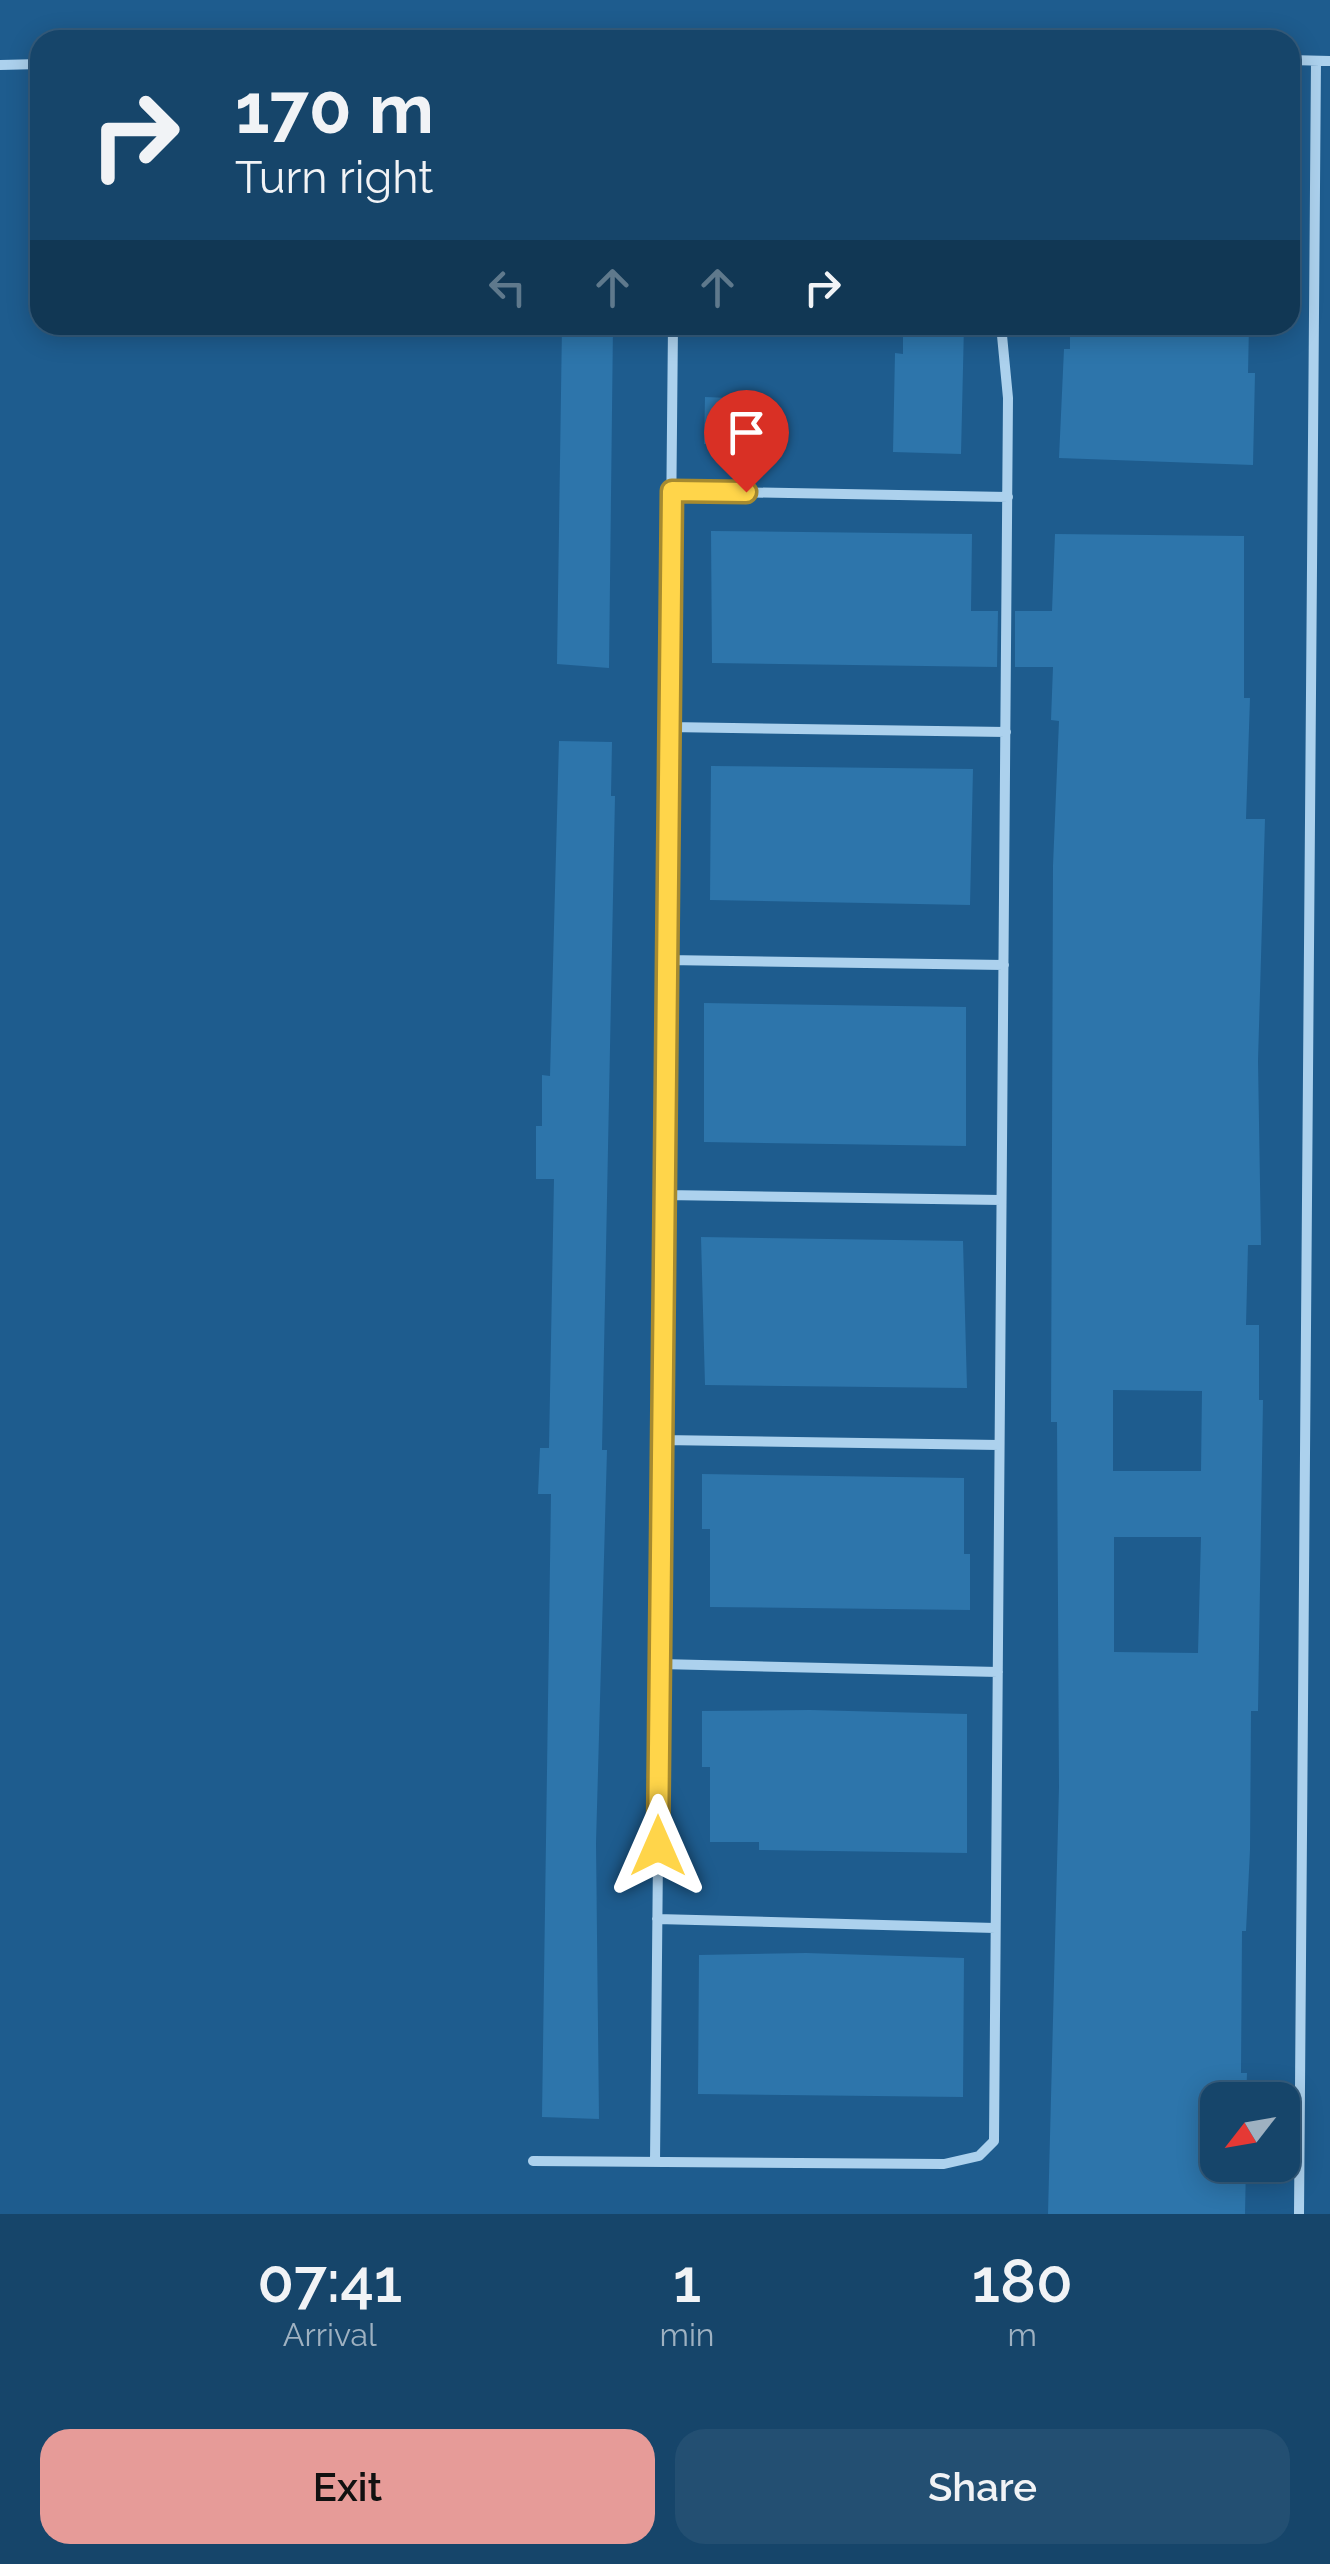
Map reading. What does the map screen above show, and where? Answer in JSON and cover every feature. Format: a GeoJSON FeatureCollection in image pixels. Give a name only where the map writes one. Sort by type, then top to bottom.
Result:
{"type":"FeatureCollection","features":[{"type":"Feature","properties":{"kind":"street"},"geometry":{"type":"LineString","coordinates":[[1300,60],[1330,60]]}},
{"type":"Feature","properties":{"kind":"street"},"geometry":{"type":"LineString","coordinates":[[1299,2214],[1316,61]]}},
{"type":"Feature","properties":{"kind":"street"},"geometry":{"type":"LineString","coordinates":[[0,65],[30,64]]}},
{"type":"Feature","properties":{"kind":"street"},"geometry":{"type":"LineString","coordinates":[[654,2162],[674,335]]}},
{"type":"Feature","properties":{"kind":"street"},"geometry":{"type":"LineString","coordinates":[[533,2162],[944,2164],[980,2156],[994,2141],[1008,497],[1008,398],[1003,335]]}},
{"type":"Feature","properties":{"kind":"street"},"geometry":{"type":"LineString","coordinates":[[672,491],[1008,497]]}},
{"type":"Feature","properties":{"kind":"street"},"geometry":{"type":"LineString","coordinates":[[669,726],[1006,732]]}},
{"type":"Feature","properties":{"kind":"street"},"geometry":{"type":"LineString","coordinates":[[667,960],[1004,966]]}},
{"type":"Feature","properties":{"kind":"street"},"geometry":{"type":"LineString","coordinates":[[664,1195],[1002,1200]]}},
{"type":"Feature","properties":{"kind":"street"},"geometry":{"type":"LineString","coordinates":[[662,1440],[999,1445]]}},
{"type":"Feature","properties":{"kind":"street"},"geometry":{"type":"LineString","coordinates":[[660,1664],[998,1672]]}},
{"type":"Feature","properties":{"kind":"street"},"geometry":{"type":"LineString","coordinates":[[657,1920],[996,1928]]}},
{"type":"Feature","properties":{"kind":"building"},"geometry":{"type":"Polygon","coordinates":[[[562,335],[613,335],[609,668],[557,664],[562,335]]]}},
{"type":"Feature","properties":{"kind":"building"},"geometry":{"type":"Polygon","coordinates":[[[903,335],[964,335],[961,454],[893,452],[895,353],[903,354],[903,335]]]}},
{"type":"Feature","properties":{"kind":"building"},"geometry":{"type":"Polygon","coordinates":[[[1070,335],[1249,335],[1248,373],[1255,373],[1253,465],[1059,458],[1064,349],[1070,349],[1070,335]]]}},
{"type":"Feature","properties":{"kind":"building"},"geometry":{"type":"Polygon","coordinates":[[[705,397],[755,399],[754,446],[704,444],[705,397]]]}},
{"type":"Feature","properties":{"kind":"building"},"geometry":{"type":"Polygon","coordinates":[[[711,531],[972,534],[971,611],[998,611],[997,667],[712,663],[711,531]]]}},
{"type":"Feature","properties":{"kind":"building"},"geometry":{"type":"Polygon","coordinates":[[[1055,534],[1244,536],[1244,698],[1250,698],[1246,819],[1265,819],[1258,1061],[1261,1245],[1248,1245],[1246,1325],[1259,1325],[1259,1400],[1263,1400],[1258,1711],[1251,1711],[1250,1850],[1246,1931],[1242,1931],[1241,2073],[1247,2073],[1247,2082],[1200,2082],[1200,2182],[1246,2182],[1245,2214],[1048,2214],[1059,1787],[1057,1422],[1051,1422],[1053,866],[1059,721],[1051,720],[1053,667],[1015,667],[1015,611],[1052,611],[1055,534]],[[1113,1390],[1113,1471],[1201,1471],[1202,1391],[1113,1390]],[[1114,1537],[1114,1652],[1198,1653],[1201,1537],[1114,1537]]]}},
{"type":"Feature","properties":{"kind":"building"},"geometry":{"type":"Polygon","coordinates":[[[559,741],[612,742],[611,796],[615,796],[602,1450],[607,1450],[596,1843],[599,2119],[542,2117],[551,1494],[538,1494],[540,1448],[549,1448],[554,1179],[536,1179],[536,1126],[542,1126],[542,1075],[550,1076],[559,741]]]}},
{"type":"Feature","properties":{"kind":"building"},"geometry":{"type":"Polygon","coordinates":[[[711,766],[973,769],[970,905],[710,900],[711,766]]]}},
{"type":"Feature","properties":{"kind":"building"},"geometry":{"type":"Polygon","coordinates":[[[704,1003],[966,1007],[966,1146],[704,1142],[704,1003]]]}},
{"type":"Feature","properties":{"kind":"building"},"geometry":{"type":"Polygon","coordinates":[[[701,1237],[963,1241],[967,1388],[705,1385],[701,1237]]]}},
{"type":"Feature","properties":{"kind":"building"},"geometry":{"type":"Polygon","coordinates":[[[702,1474],[964,1478],[964,1554],[970,1554],[970,1610],[710,1607],[710,1529],[702,1529],[702,1474]]]}},
{"type":"Feature","properties":{"kind":"building"},"geometry":{"type":"Polygon","coordinates":[[[702,1711],[967,1714],[967,1853],[759,1850],[759,1842],[710,1842],[710,1767],[702,1767],[702,1711]]]}},
{"type":"Feature","properties":{"kind":"building"},"geometry":{"type":"Polygon","coordinates":[[[806,1953],[964,1958],[963,2097],[698,2094],[699,1955],[806,1953]]]}},
{"type":"Feature","properties":{"kind":"route"},"geometry":{"type":"LineString","coordinates":[[658,1846],[672,491],[746,492]]}}]}
